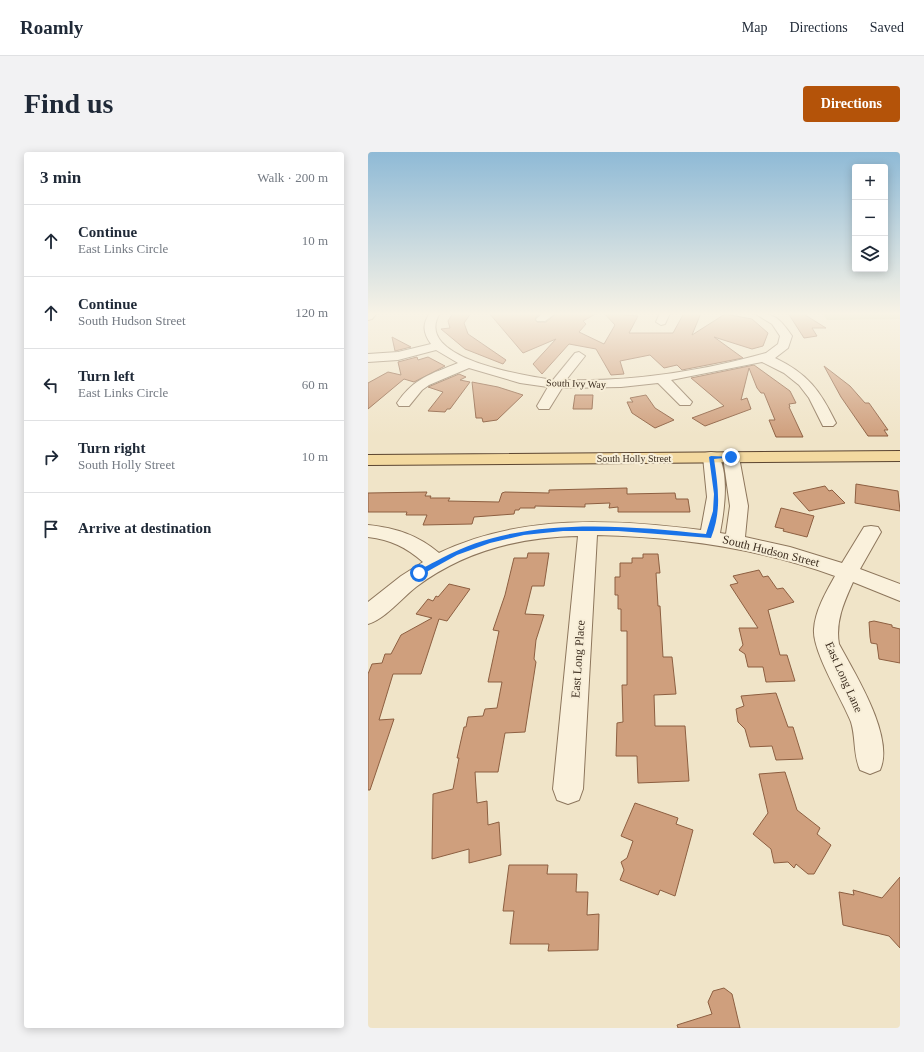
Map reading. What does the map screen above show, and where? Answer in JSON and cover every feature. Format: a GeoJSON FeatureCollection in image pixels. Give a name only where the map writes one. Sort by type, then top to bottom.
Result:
{"type":"FeatureCollection","features":[{"type":"Feature","properties":{"kind":"main road","name":"South Holly Street"},"geometry":{"type":"LineString","coordinates":[[368,460],[900,456]]}},
{"type":"Feature","properties":{"kind":"street"},"geometry":{"type":"LineString","coordinates":[[368,358],[398,356],[406,354]]}},
{"type":"Feature","properties":{"kind":"street","name":"South Ivy Way"},"geometry":{"type":"LineString","coordinates":[[449,354],[470,363],[508,376],[557,384],[612,384],[661,378],[764,358],[772,354]]}},
{"type":"Feature","properties":{"kind":"street"},"geometry":{"type":"LineString","coordinates":[[544,406],[563,374],[579,356]]}},
{"type":"Feature","properties":{"kind":"street"},"geometry":{"type":"LineString","coordinates":[[764,358],[791,372],[806,383],[815,394],[828,423]]}},
{"type":"Feature","properties":{"kind":"street"},"geometry":{"type":"LineString","coordinates":[[404,404],[414,390],[424,382],[470,363]]}},
{"type":"Feature","properties":{"kind":"street"},"geometry":{"type":"LineString","coordinates":[[661,378],[685,402]]}},
{"type":"Feature","properties":{"kind":"street"},"geometry":{"type":"LineString","coordinates":[[709,536],[715,511],[717,494],[711,457]]}},
{"type":"Feature","properties":{"kind":"street"},"geometry":{"type":"LineString","coordinates":[[731,457],[739,506],[735,541]]}},
{"type":"Feature","properties":{"kind":"street","name":"South Hudson Street"},"geometry":{"type":"LineString","coordinates":[[368,615],[401,585],[437,563],[468,549],[507,536],[541,531],[588,529],[662,531],[709,536],[735,541],[790,554],[900,593]]}},
{"type":"Feature","properties":{"kind":"street","name":"East Long Place"},"geometry":{"type":"LineString","coordinates":[[568,789],[588,529]]}},
{"type":"Feature","properties":{"kind":"street"},"geometry":{"type":"LineString","coordinates":[[368,531],[396,535],[408,540],[417,545],[437,563]]}},
{"type":"Feature","properties":{"kind":"street"},"geometry":{"type":"LineString","coordinates":[[847,573],[871,532]]}},
{"type":"Feature","properties":{"kind":"street","name":"East Long Lane"},"geometry":{"type":"LineString","coordinates":[[847,573],[826,626],[827,644],[853,696],[864,724],[870,760]]}},
{"type":"Feature","properties":{"kind":"building"},"geometry":{"type":"Polygon","coordinates":[[[477,354],[497,354],[506,360],[503,364],[477,354]]]}},
{"type":"Feature","properties":{"kind":"building"},"geometry":{"type":"Polygon","coordinates":[[[542,354],[560,354],[542,374],[533,364],[542,354]]]}},
{"type":"Feature","properties":{"kind":"building"},"geometry":{"type":"Polygon","coordinates":[[[599,354],[737,354],[743,358],[682,370],[677,365],[664,368],[650,355],[620,361],[624,374],[611,375],[599,354]]]}},
{"type":"Feature","properties":{"kind":"building"},"geometry":{"type":"Polygon","coordinates":[[[417,357],[418,360],[428,357],[445,366],[414,382],[404,379],[368,409],[368,383],[388,372],[401,375],[398,362],[417,357]]]}},
{"type":"Feature","properties":{"kind":"building"},"geometry":{"type":"Polygon","coordinates":[[[754,365],[790,391],[796,403],[789,404],[789,407],[803,437],[776,437],[769,420],[775,420],[764,393],[761,393],[757,388],[749,368],[741,400],[747,398],[751,409],[705,426],[692,418],[724,406],[691,378],[754,365]]]}},
{"type":"Feature","properties":{"kind":"building"},"geometry":{"type":"Polygon","coordinates":[[[824,366],[850,386],[865,403],[869,403],[888,430],[884,430],[888,436],[868,436],[841,397],[824,366]]]}},
{"type":"Feature","properties":{"kind":"building"},"geometry":{"type":"Polygon","coordinates":[[[459,374],[466,377],[460,380],[470,382],[450,409],[447,409],[445,412],[428,411],[443,392],[428,387],[459,374]]]}},
{"type":"Feature","properties":{"kind":"building"},"geometry":{"type":"Polygon","coordinates":[[[472,382],[498,387],[523,395],[497,420],[483,422],[482,418],[476,418],[472,382]]]}},
{"type":"Feature","properties":{"kind":"building"},"geometry":{"type":"Polygon","coordinates":[[[575,395],[593,395],[592,409],[573,409],[575,395]]]}},
{"type":"Feature","properties":{"kind":"building"},"geometry":{"type":"Polygon","coordinates":[[[646,395],[655,408],[674,420],[655,428],[632,413],[627,402],[633,402],[630,398],[646,395]]]}},
{"type":"Feature","properties":{"kind":"building"},"geometry":{"type":"Polygon","coordinates":[[[856,484],[898,491],[900,511],[855,503],[856,484]]]}},
{"type":"Feature","properties":{"kind":"building"},"geometry":{"type":"Polygon","coordinates":[[[825,486],[829,491],[832,490],[845,503],[809,511],[793,493],[825,486]]]}},
{"type":"Feature","properties":{"kind":"building"},"geometry":{"type":"Polygon","coordinates":[[[627,488],[627,494],[675,493],[676,499],[688,499],[690,512],[618,512],[618,507],[609,508],[610,503],[585,504],[585,507],[535,506],[535,508],[520,508],[519,510],[515,510],[514,514],[474,517],[472,524],[423,525],[427,515],[406,515],[407,512],[368,512],[368,493],[427,492],[425,496],[431,496],[430,498],[450,498],[448,501],[499,502],[502,493],[505,492],[549,493],[549,490],[627,488]]]}},
{"type":"Feature","properties":{"kind":"building"},"geometry":{"type":"Polygon","coordinates":[[[781,508],[814,516],[807,537],[783,531],[784,529],[775,527],[781,508]]]}},
{"type":"Feature","properties":{"kind":"building"},"geometry":{"type":"Polygon","coordinates":[[[528,553],[549,553],[544,586],[532,586],[525,614],[544,615],[536,640],[534,659],[536,662],[525,732],[505,733],[498,772],[475,772],[477,803],[487,801],[488,825],[499,822],[501,855],[469,863],[469,849],[432,859],[433,794],[453,789],[459,758],[457,758],[464,727],[466,727],[468,717],[483,716],[485,709],[497,708],[502,682],[488,682],[499,631],[493,630],[505,595],[514,558],[527,558],[528,553]]]}},
{"type":"Feature","properties":{"kind":"building"},"geometry":{"type":"Polygon","coordinates":[[[643,554],[658,554],[660,573],[656,573],[658,606],[660,606],[663,657],[672,657],[676,694],[654,695],[655,726],[685,726],[689,781],[638,783],[637,756],[616,756],[617,723],[623,722],[622,685],[627,685],[627,631],[621,631],[621,609],[618,609],[618,595],[615,595],[615,577],[620,577],[620,563],[632,563],[632,558],[643,558],[643,554]]]}},
{"type":"Feature","properties":{"kind":"building"},"geometry":{"type":"Polygon","coordinates":[[[759,570],[763,577],[768,576],[777,589],[783,588],[794,602],[768,610],[780,655],[787,655],[795,681],[766,682],[763,667],[748,667],[745,654],[739,650],[743,645],[739,628],[758,628],[730,585],[738,583],[733,576],[759,570]]]}},
{"type":"Feature","properties":{"kind":"building"},"geometry":{"type":"Polygon","coordinates":[[[449,584],[470,589],[447,621],[439,619],[421,674],[393,674],[379,720],[394,719],[370,790],[368,790],[368,674],[372,664],[382,663],[385,654],[391,654],[401,635],[432,618],[416,614],[428,599],[433,601],[436,596],[438,597],[449,584]]]}},
{"type":"Feature","properties":{"kind":"building"},"geometry":{"type":"Polygon","coordinates":[[[874,621],[892,625],[892,627],[900,629],[900,663],[879,659],[877,644],[871,643],[870,637],[869,622],[874,621]]]}},
{"type":"Feature","properties":{"kind":"building"},"geometry":{"type":"Polygon","coordinates":[[[776,693],[788,727],[793,727],[803,759],[776,760],[772,746],[750,747],[745,729],[738,722],[736,709],[744,706],[741,696],[776,693]]]}},
{"type":"Feature","properties":{"kind":"building"},"geometry":{"type":"Polygon","coordinates":[[[785,772],[797,810],[820,828],[817,834],[831,845],[814,874],[808,874],[796,864],[794,868],[788,862],[774,863],[771,849],[753,834],[768,813],[759,774],[785,772]]]}},
{"type":"Feature","properties":{"kind":"building"},"geometry":{"type":"Polygon","coordinates":[[[635,803],[678,818],[676,824],[693,830],[675,896],[660,890],[658,895],[620,880],[624,870],[621,862],[627,858],[633,841],[621,836],[635,803]]]}},
{"type":"Feature","properties":{"kind":"building"},"geometry":{"type":"Polygon","coordinates":[[[509,865],[548,865],[547,874],[577,874],[576,892],[588,892],[587,915],[599,914],[598,950],[548,951],[549,944],[510,944],[514,911],[503,911],[509,865]]]}},
{"type":"Feature","properties":{"kind":"building"},"geometry":{"type":"Polygon","coordinates":[[[900,877],[900,948],[889,936],[843,925],[839,892],[854,895],[853,890],[882,898],[900,877]]]}},
{"type":"Feature","properties":{"kind":"building"},"geometry":{"type":"Polygon","coordinates":[[[724,988],[732,994],[740,1028],[678,1028],[677,1025],[712,1014],[708,1002],[713,991],[724,988]]]}},
{"type":"Feature","properties":{"kind":"route"},"geometry":{"type":"LineString","coordinates":[[419,573],[455,554],[488,541],[524,533],[563,530],[641,530],[709,536],[715,511],[717,494],[711,457],[731,457]]}}]}
